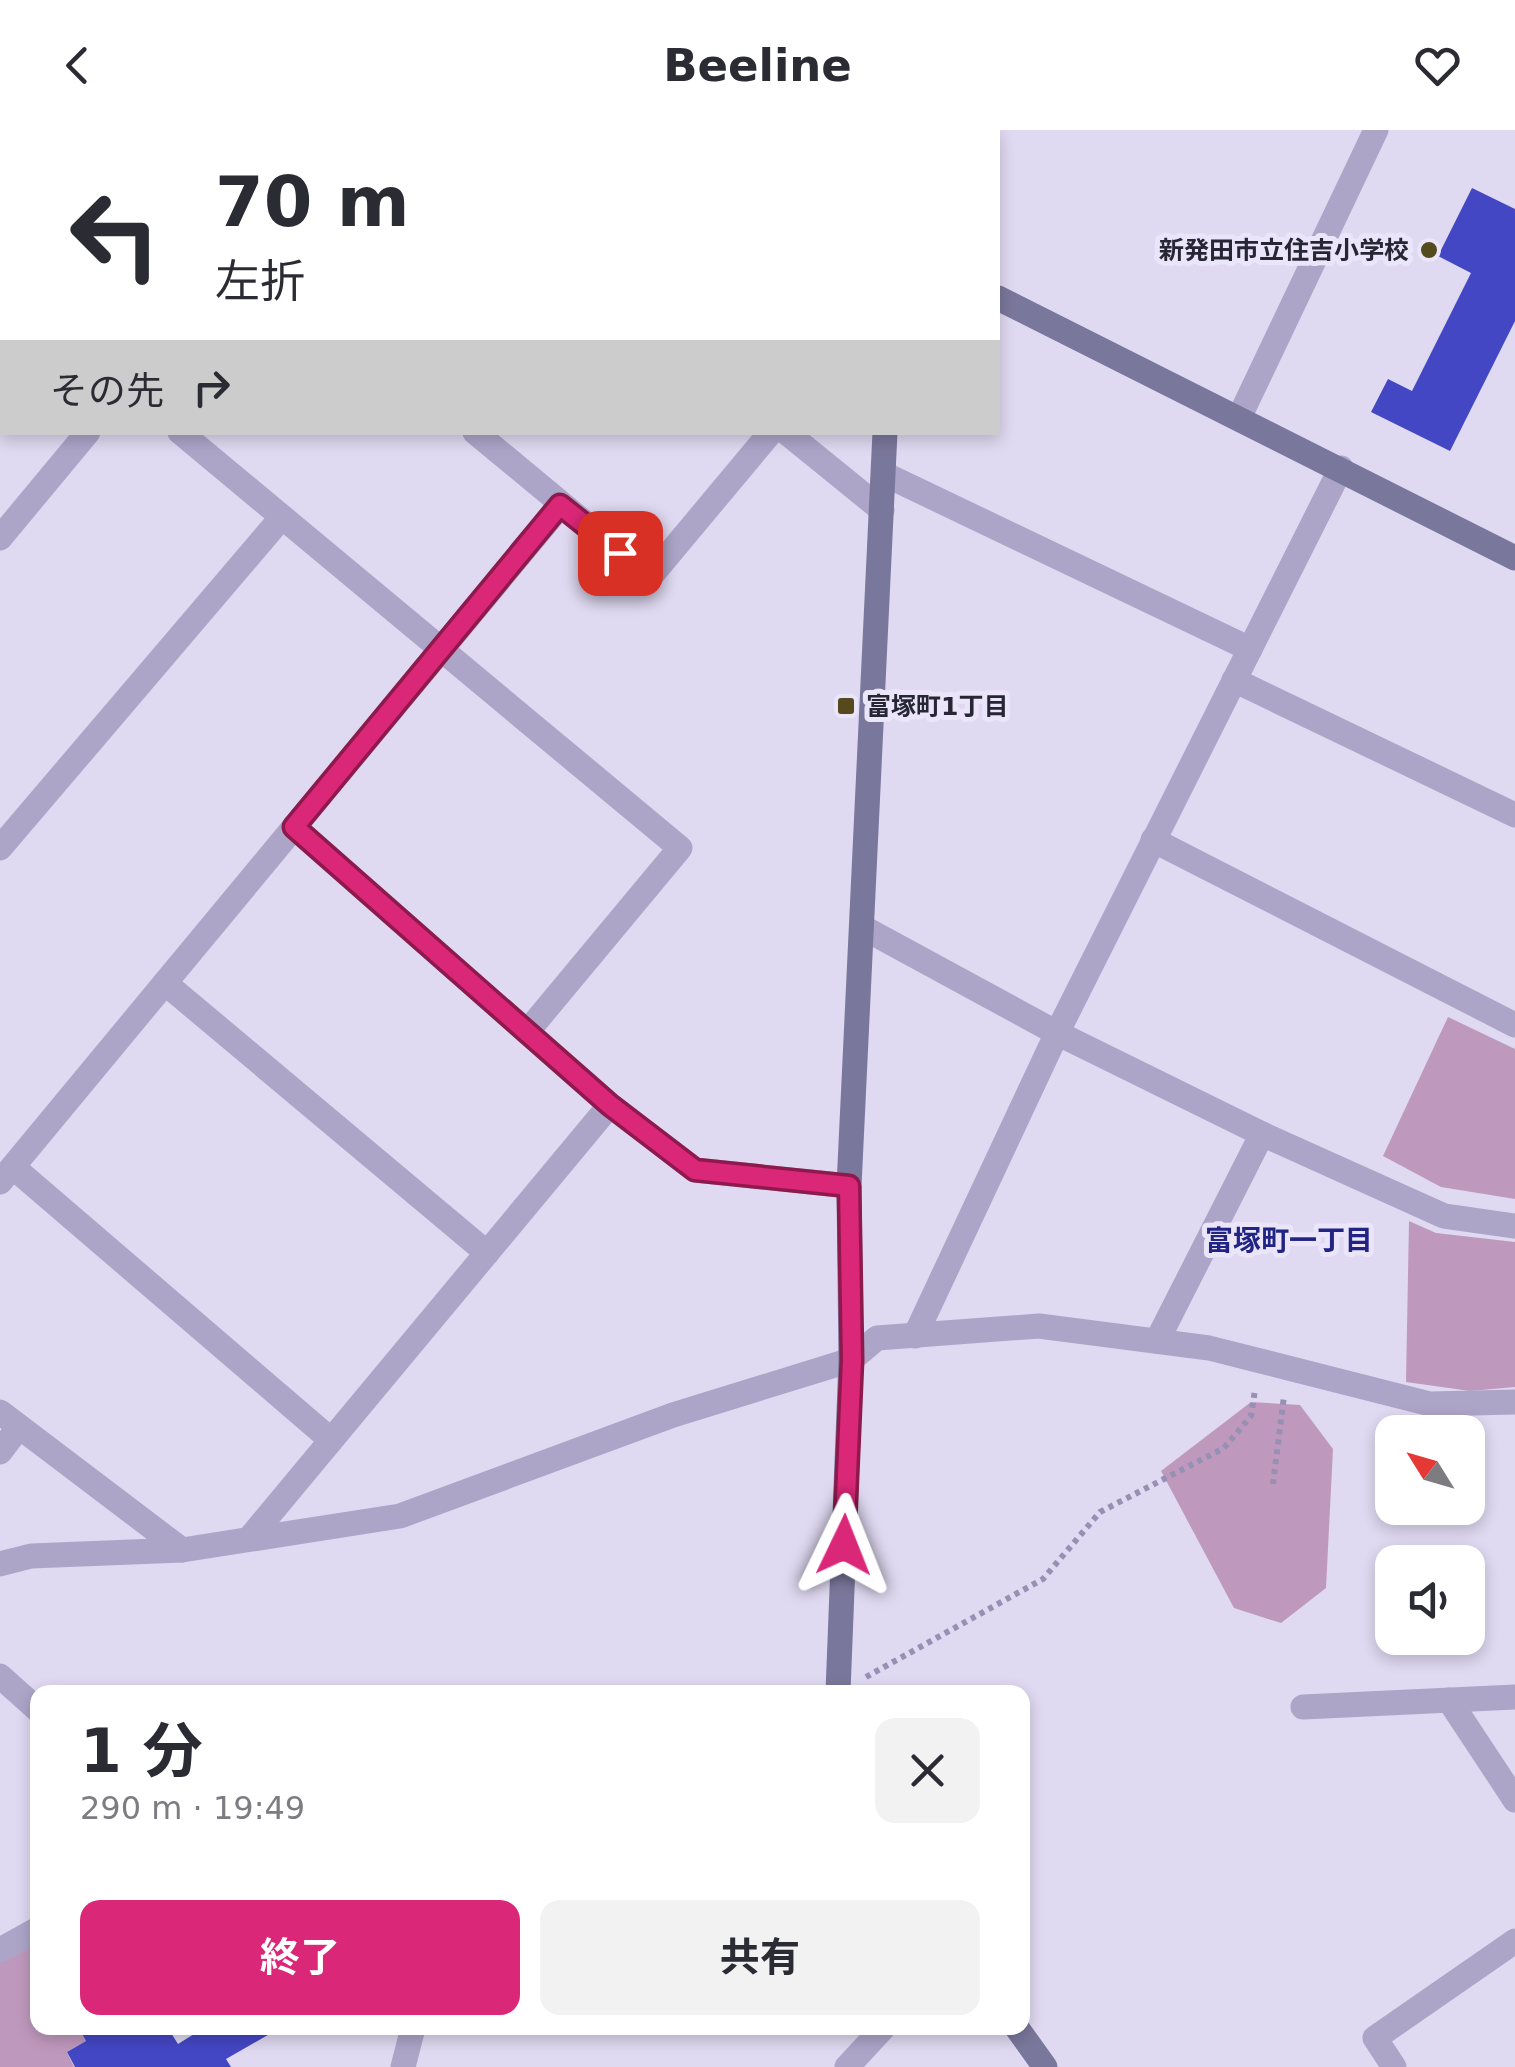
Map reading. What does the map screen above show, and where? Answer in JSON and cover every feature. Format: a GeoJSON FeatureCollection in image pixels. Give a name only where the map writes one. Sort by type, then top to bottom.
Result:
{"type":"FeatureCollection","features":[{"type":"Feature","properties":{"kind":"street"},"geometry":{"type":"LineString","coordinates":[[1239,418],[1376,130]]}},
{"type":"Feature","properties":{"kind":"street"},"geometry":{"type":"LineString","coordinates":[[1000,299],[1515,558]]}},
{"type":"Feature","properties":{"kind":"street"},"geometry":{"type":"LineString","coordinates":[[0,538],[86,435]]}},
{"type":"Feature","properties":{"kind":"street"},"geometry":{"type":"LineString","coordinates":[[184,435],[680,848],[527,1032]]}},
{"type":"Feature","properties":{"kind":"street"},"geometry":{"type":"LineString","coordinates":[[478,435],[650,576],[768,435]]}},
{"type":"Feature","properties":{"kind":"street"},"geometry":{"type":"LineString","coordinates":[[790,435],[882,510]]}},
{"type":"Feature","properties":{"kind":"street"},"geometry":{"type":"LineString","coordinates":[[847,1685],[852,1360],[849,1186],[886,435]]}},
{"type":"Feature","properties":{"kind":"street"},"geometry":{"type":"LineString","coordinates":[[914,1336],[1056,1033],[1341,468]]}},
{"type":"Feature","properties":{"kind":"street"},"geometry":{"type":"LineString","coordinates":[[884,474],[1250,649]]}},
{"type":"Feature","properties":{"kind":"street"},"geometry":{"type":"LineString","coordinates":[[332,1440],[6,1175],[560,505]]}},
{"type":"Feature","properties":{"kind":"street"},"geometry":{"type":"LineString","coordinates":[[0,848],[282,518]]}},
{"type":"Feature","properties":{"kind":"street"},"geometry":{"type":"LineString","coordinates":[[1234,680],[1515,816]]}},
{"type":"Feature","properties":{"kind":"street"},"geometry":{"type":"LineString","coordinates":[[294,827],[610,1105],[695,1170],[849,1186]]}},
{"type":"Feature","properties":{"kind":"street"},"geometry":{"type":"LineString","coordinates":[[1154,840],[1515,1025]]}},
{"type":"Feature","properties":{"kind":"street"},"geometry":{"type":"LineString","coordinates":[[862,928],[1056,1033],[1262,1134],[1444,1216],[1515,1226]]}},
{"type":"Feature","properties":{"kind":"street"},"geometry":{"type":"LineString","coordinates":[[165,983],[488,1253]]}},
{"type":"Feature","properties":{"kind":"street"},"geometry":{"type":"LineString","coordinates":[[249,1539],[610,1105]]}},
{"type":"Feature","properties":{"kind":"street"},"geometry":{"type":"LineString","coordinates":[[1158,1342],[1262,1134]]}},
{"type":"Feature","properties":{"kind":"street"},"geometry":{"type":"LineString","coordinates":[[0,1564],[32,1556],[182,1550],[400,1516],[673,1415],[852,1360],[877,1338],[1039,1326],[1209,1348],[1430,1404],[1515,1402]]}},
{"type":"Feature","properties":{"kind":"street"},"geometry":{"type":"LineString","coordinates":[[0,1452],[10,1419],[182,1550]]}},
{"type":"Feature","properties":{"kind":"street"},"geometry":{"type":"LineString","coordinates":[[0,1676],[30,1703]]}},
{"type":"Feature","properties":{"kind":"street"},"geometry":{"type":"LineString","coordinates":[[1303,1707],[1515,1698]]}},
{"type":"Feature","properties":{"kind":"street"},"geometry":{"type":"LineString","coordinates":[[1448,1700],[1515,1800]]}},
{"type":"Feature","properties":{"kind":"street"},"geometry":{"type":"LineString","coordinates":[[0,1950],[30,1933]]}},
{"type":"Feature","properties":{"kind":"street"},"geometry":{"type":"LineString","coordinates":[[1394,2067],[1375,2038],[1515,1940]]}},
{"type":"Feature","properties":{"kind":"street"},"geometry":{"type":"LineString","coordinates":[[402,2067],[411,2035]]}},
{"type":"Feature","properties":{"kind":"street"},"geometry":{"type":"LineString","coordinates":[[847,2067],[877,2035]]}},
{"type":"Feature","properties":{"kind":"street"},"geometry":{"type":"LineString","coordinates":[[1023,2035],[1044,2067]]}},
{"type":"Feature","properties":{"kind":"path"},"geometry":{"type":"LineString","coordinates":[[852,1685],[1042,1579],[1100,1512],[1224,1448],[1252,1416],[1259,1360]]}},
{"type":"Feature","properties":{"kind":"path"},"geometry":{"type":"LineString","coordinates":[[1273,1484],[1288,1367]]}},
{"type":"Feature","properties":{"kind":"shaded area"},"geometry":{"type":"Polygon","coordinates":[[[1448,1017],[1515,1049],[1515,1199],[1441,1187],[1383,1156],[1448,1017]]]}},
{"type":"Feature","properties":{"kind":"shaded area"},"geometry":{"type":"Polygon","coordinates":[[[1409,1221],[1436,1233],[1515,1242],[1515,1387],[1470,1391],[1406,1382],[1409,1221]]]}},
{"type":"Feature","properties":{"kind":"shaded area"},"geometry":{"type":"Polygon","coordinates":[[[1251,1402],[1300,1405],[1333,1449],[1326,1588],[1281,1623],[1234,1608],[1161,1471],[1251,1402]]]}},
{"type":"Feature","properties":{"kind":"shaded area"},"geometry":{"type":"Polygon","coordinates":[[[30,1945],[30,2035],[83,2035],[86,2041],[67,2052],[74,2067],[0,2067],[0,1961],[30,1945]]]}},
{"type":"Feature","properties":{"kind":"building"},"geometry":{"type":"Polygon","coordinates":[[[1472,188],[1515,209],[1515,321],[1450,451],[1371,412],[1388,379],[1412,391],[1471,273],[1438,256],[1472,188]]]}},
{"type":"Feature","properties":{"kind":"building"},"geometry":{"type":"Polygon","coordinates":[[[83,2035],[172,2035],[178,2044],[193,2035],[268,2035],[226,2059],[231,2067],[75,2067],[67,2052],[86,2041],[83,2035]]]}},
{"type":"Feature","properties":{"kind":"place","name":"新発田市立住吉小学校"},"geometry":{"type":"Point","coordinates":[1429,250]}},
{"type":"Feature","properties":{"kind":"place","name":"富塚町1丁目"},"geometry":{"type":"Point","coordinates":[846,706]}},
{"type":"Feature","properties":{"kind":"district","name":"富塚町一丁目"},"geometry":{"type":"Point","coordinates":[1289,1240]}},
{"type":"Feature","properties":{"kind":"route"},"geometry":{"type":"LineString","coordinates":[[620,553],[560,505],[294,827],[610,1105],[695,1170],[849,1186],[852,1360],[844,1545]]}}]}
